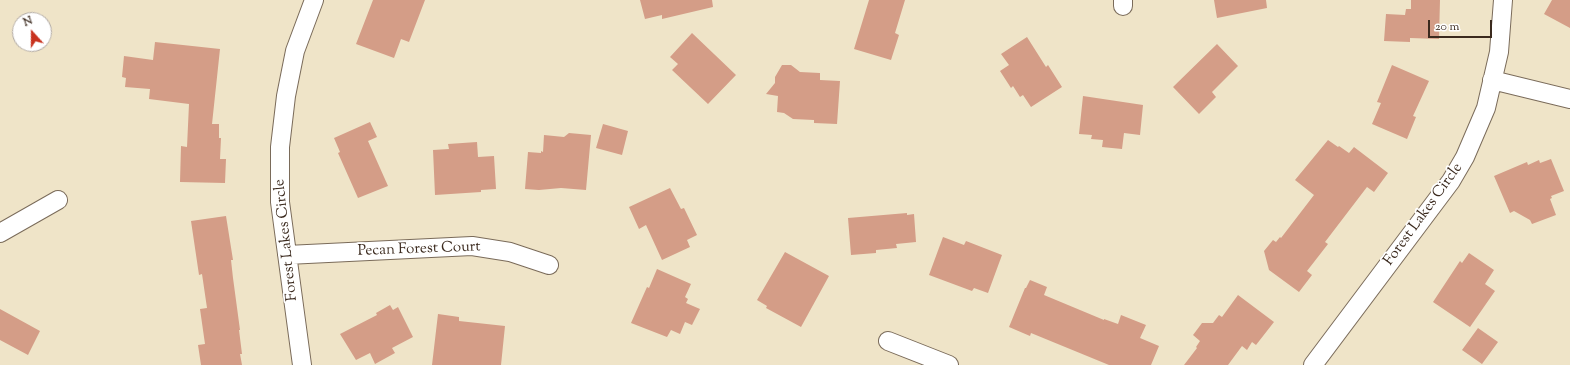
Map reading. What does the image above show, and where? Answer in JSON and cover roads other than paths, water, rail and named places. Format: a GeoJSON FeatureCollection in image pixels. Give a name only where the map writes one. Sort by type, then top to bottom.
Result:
{"type":"FeatureCollection","features":[{"type":"Feature","properties":{"kind":"street","name":"Forest Lakes Circle"},"geometry":{"type":"LineString","coordinates":[[302,365],[280,202],[280,147],[286,96],[295,51],[314,0]]}},
{"type":"Feature","properties":{"kind":"street","name":"Forest Lakes Circle"},"geometry":{"type":"LineString","coordinates":[[1313,365],[1451,181],[1465,157],[1486,108],[1499,52],[1503,0]]}},
{"type":"Feature","properties":{"kind":"street"},"geometry":{"type":"LineString","coordinates":[[1492,80],[1570,99]]}},
{"type":"Feature","properties":{"kind":"street"},"geometry":{"type":"LineString","coordinates":[[0,233],[58,200]]}},
{"type":"Feature","properties":{"kind":"street","name":"Pecan Forest Court"},"geometry":{"type":"LineString","coordinates":[[286,255],[472,246],[510,252],[549,265]]}},
{"type":"Feature","properties":{"kind":"street"},"geometry":{"type":"LineString","coordinates":[[888,341],[949,365]]}}]}
